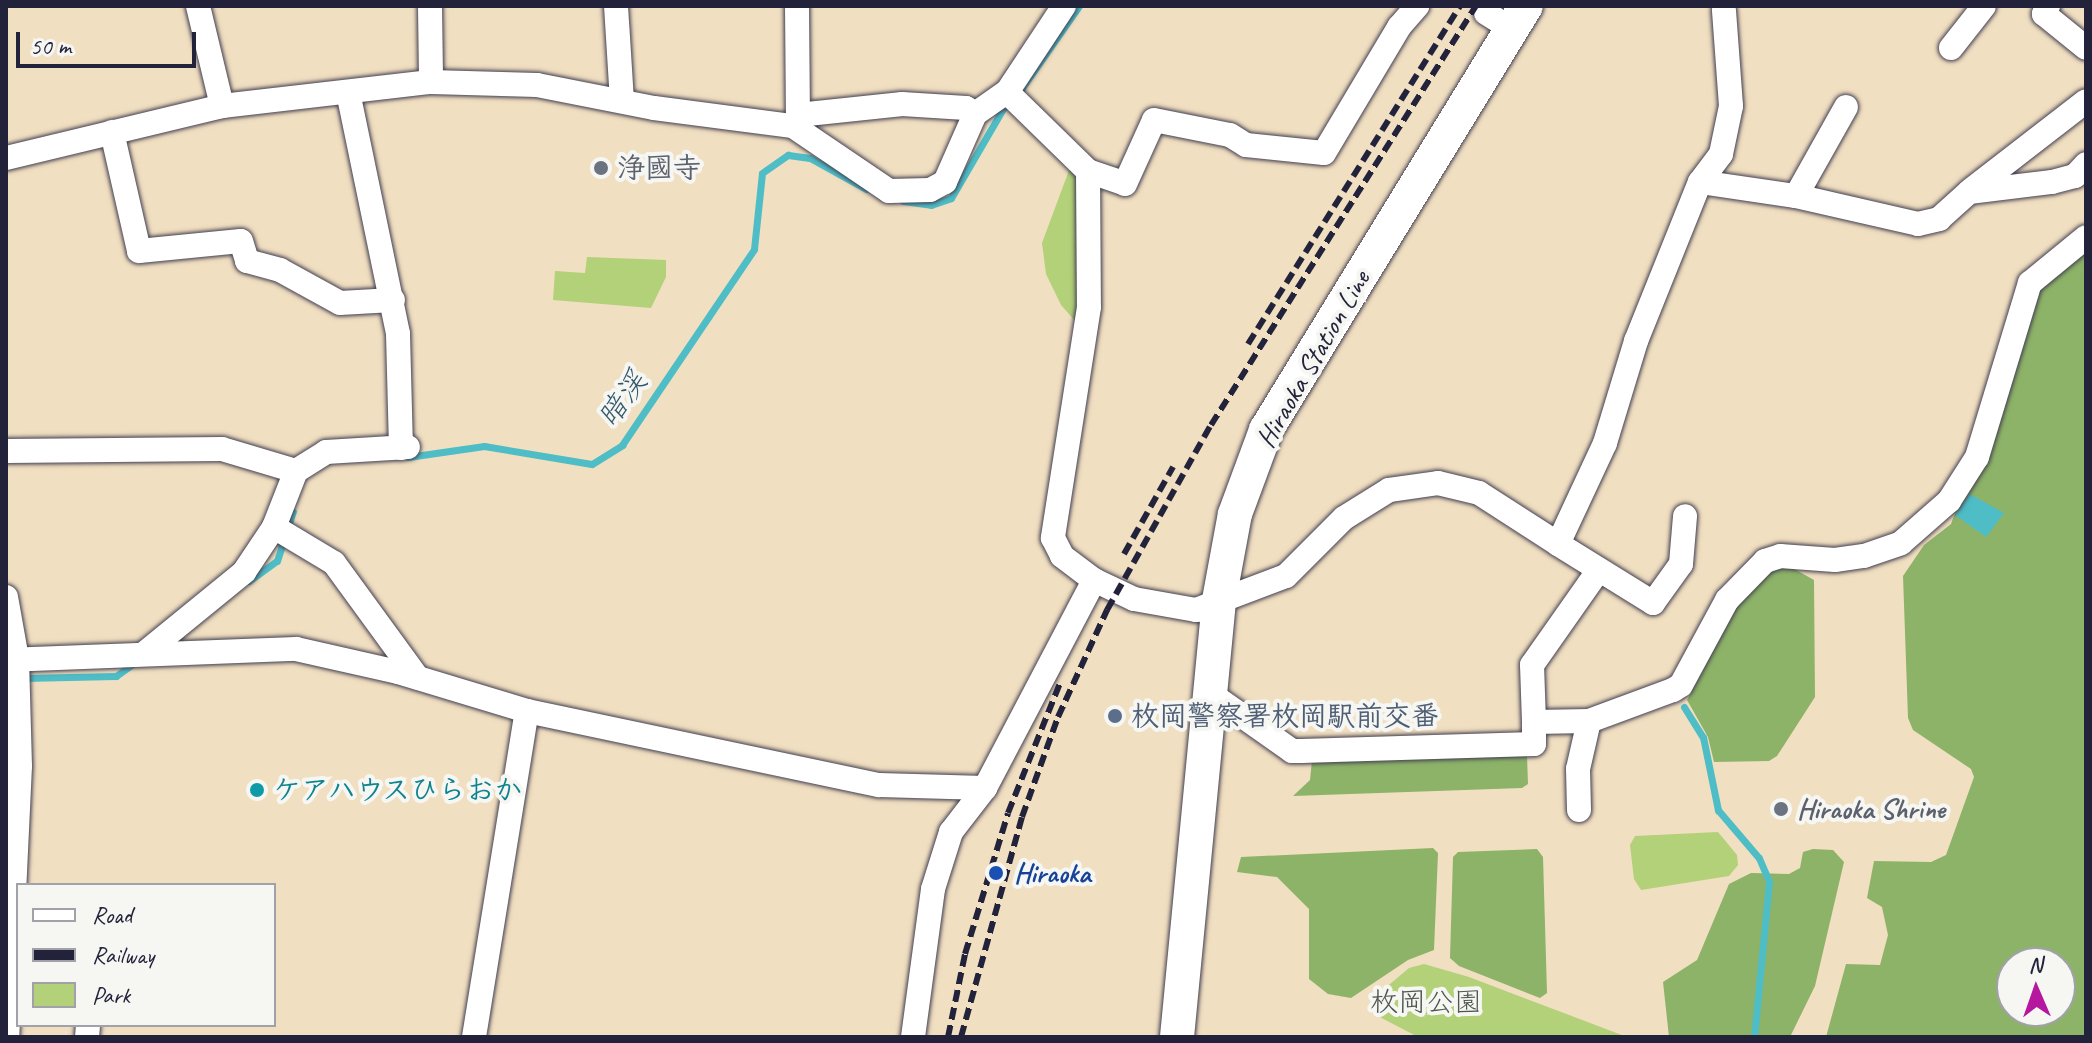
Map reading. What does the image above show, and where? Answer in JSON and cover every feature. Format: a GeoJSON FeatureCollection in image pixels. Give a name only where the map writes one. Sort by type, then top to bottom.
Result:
{"type":"FeatureCollection","features":[{"type":"Feature","properties":{"kind":"main road","name":"Hiraoka Station Line"},"geometry":{"type":"LineString","coordinates":[[1177,1037],[1219,600],[1235,514],[1266,430],[1508,16]]}},
{"type":"Feature","properties":{"kind":"street"},"geometry":{"type":"LineString","coordinates":[[198,6],[222,106]]}},
{"type":"Feature","properties":{"kind":"street"},"geometry":{"type":"LineString","coordinates":[[430,6],[431,82]]}},
{"type":"Feature","properties":{"kind":"street"},"geometry":{"type":"LineString","coordinates":[[616,6],[622,101]]}},
{"type":"Feature","properties":{"kind":"street"},"geometry":{"type":"LineString","coordinates":[[795,120],[797,6]]}},
{"type":"Feature","properties":{"kind":"street"},"geometry":{"type":"LineString","coordinates":[[795,120],[889,191],[930,190],[945,182],[975,114],[1013,98],[1064,6]]}},
{"type":"Feature","properties":{"kind":"street"},"geometry":{"type":"LineString","coordinates":[[1013,98],[1088,171],[1125,184],[1154,120],[1230,135],[1246,145],[1324,153],[1399,27],[1417,6]]}},
{"type":"Feature","properties":{"kind":"street"},"geometry":{"type":"LineString","coordinates":[[1951,48],[1984,6]]}},
{"type":"Feature","properties":{"kind":"street"},"geometry":{"type":"LineString","coordinates":[[2048,6],[2044,14],[2086,48]]}},
{"type":"Feature","properties":{"kind":"street"},"geometry":{"type":"LineString","coordinates":[[1558,544],[1605,443],[1636,341],[1700,182],[1721,154],[1731,106],[1724,10]]}},
{"type":"Feature","properties":{"kind":"street"},"geometry":{"type":"LineString","coordinates":[[6,158],[222,106],[431,82],[537,85],[622,101],[795,120],[902,104],[966,108],[975,114]]}},
{"type":"Feature","properties":{"kind":"street"},"geometry":{"type":"LineString","coordinates":[[146,652],[244,572],[274,527],[296,471],[326,452],[404,448],[393,300],[348,92]]}},
{"type":"Feature","properties":{"kind":"street"},"geometry":{"type":"LineString","coordinates":[[1700,182],[1796,196],[1918,224],[1939,219],[2086,101]]}},
{"type":"Feature","properties":{"kind":"street"},"geometry":{"type":"LineString","coordinates":[[1796,196],[1846,107]]}},
{"type":"Feature","properties":{"kind":"street"},"geometry":{"type":"LineString","coordinates":[[112,132],[139,251],[241,241],[247,261],[280,270],[340,303],[393,300]]}},
{"type":"Feature","properties":{"kind":"street"},"geometry":{"type":"LineString","coordinates":[[1969,192],[2075,176],[2086,164]]}},
{"type":"Feature","properties":{"kind":"street"},"geometry":{"type":"LineString","coordinates":[[1088,171],[1089,307],[1053,538],[1062,556],[1094,580],[1134,599],[1196,610],[1286,576],[1344,518],[1389,490],[1438,483],[1479,493],[1653,603],[1681,564],[1685,516]]}},
{"type":"Feature","properties":{"kind":"street"},"geometry":{"type":"LineString","coordinates":[[1534,722],[1589,721],[1681,685],[1727,600],[1765,561],[1780,556],[1864,556],[1901,543],[1949,501],[1977,457],[2030,283],[2086,237]]}},
{"type":"Feature","properties":{"kind":"street"},"geometry":{"type":"LineString","coordinates":[[6,451],[222,449],[296,471]]}},
{"type":"Feature","properties":{"kind":"street"},"geometry":{"type":"LineString","coordinates":[[274,527],[334,563],[418,678]]}},
{"type":"Feature","properties":{"kind":"street"},"geometry":{"type":"LineString","coordinates":[[1211,694],[1292,751],[1534,744],[1532,665],[1598,571]]}},
{"type":"Feature","properties":{"kind":"street"},"geometry":{"type":"LineString","coordinates":[[913,1037],[933,889],[951,832],[985,788],[1094,580]]}},
{"type":"Feature","properties":{"kind":"street"},"geometry":{"type":"LineString","coordinates":[[6,597],[18,696],[11,899],[13,997],[7,1037]]}},
{"type":"Feature","properties":{"kind":"street"},"geometry":{"type":"LineString","coordinates":[[13,661],[146,652],[296,649],[418,678],[527,711],[879,785],[985,788]]}},
{"type":"Feature","properties":{"kind":"street"},"geometry":{"type":"LineString","coordinates":[[474,1037],[527,711]]}},
{"type":"Feature","properties":{"kind":"street"},"geometry":{"type":"LineString","coordinates":[[1579,810],[1578,769],[1589,721]]}},
{"type":"Feature","properties":{"kind":"green space"},"geometry":{"type":"Polygon","coordinates":[[[1071,165],[1081,183],[1077,323],[1061,305],[1046,274],[1042,243],[1071,165]]]}},
{"type":"Feature","properties":{"kind":"green space"},"geometry":{"type":"Polygon","coordinates":[[[2086,247],[2086,1037],[1826,1037],[1846,964],[1880,965],[1888,935],[1882,907],[1867,898],[1874,861],[1931,862],[1946,855],[1974,777],[1971,769],[1913,730],[1908,718],[1903,576],[1924,545],[1951,524],[2036,292],[2086,247]]]}},
{"type":"Feature","properties":{"kind":"green space"},"geometry":{"type":"Polygon","coordinates":[[[587,257],[666,260],[666,277],[651,308],[553,300],[555,271],[585,273],[587,257]]]}},
{"type":"Feature","properties":{"kind":"green space"},"geometry":{"type":"Polygon","coordinates":[[[1789,566],[1814,580],[1815,697],[1777,756],[1769,761],[1714,762],[1708,737],[1687,700],[1741,599],[1776,567],[1789,566]]]}},
{"type":"Feature","properties":{"kind":"green space"},"geometry":{"type":"Polygon","coordinates":[[[1527,755],[1528,784],[1522,788],[1293,796],[1310,780],[1312,760],[1527,755]]]}},
{"type":"Feature","properties":{"kind":"green space"},"geometry":{"type":"Polygon","coordinates":[[[1718,832],[1737,855],[1738,865],[1729,876],[1641,890],[1634,879],[1630,845],[1635,836],[1718,832]]]}},
{"type":"Feature","properties":{"kind":"green space"},"geometry":{"type":"Polygon","coordinates":[[[1433,848],[1438,853],[1434,950],[1408,960],[1351,998],[1328,994],[1309,979],[1309,909],[1277,877],[1237,872],[1241,857],[1433,848]]]}},
{"type":"Feature","properties":{"kind":"green space"},"geometry":{"type":"Polygon","coordinates":[[[1537,849],[1543,857],[1547,993],[1540,998],[1459,966],[1450,958],[1453,857],[1458,852],[1537,849]]]}},
{"type":"Feature","properties":{"kind":"green space"},"geometry":{"type":"Polygon","coordinates":[[[1833,850],[1844,862],[1815,986],[1790,1037],[1669,1037],[1663,982],[1697,960],[1729,884],[1751,873],[1789,874],[1800,868],[1803,852],[1833,850]]]}},
{"type":"Feature","properties":{"kind":"green space","name":"枚岡公園"},"geometry":{"type":"Polygon","coordinates":[[[1424,964],[1469,977],[1627,1037],[1418,1037],[1374,1014],[1371,1000],[1409,968],[1424,964]]]}},
{"type":"Feature","properties":{"kind":"water"},"geometry":{"type":"Polygon","coordinates":[[[1970,494],[2004,513],[1986,537],[1955,515],[1970,494]]]}},
{"type":"Feature","properties":{"kind":"waterway","name":"暗渓"},"geometry":{"type":"LineString","coordinates":[[1021,89],[1079,6]]}},
{"type":"Feature","properties":{"kind":"waterway","name":"暗渓"},"geometry":{"type":"LineString","coordinates":[[903,201],[931,205],[951,198],[1004,107]]}},
{"type":"Feature","properties":{"kind":"waterway","name":"暗渓"},"geometry":{"type":"LineString","coordinates":[[408,457],[484,446],[592,464],[622,445],[754,249],[762,173],[788,155],[810,158],[866,189]]}},
{"type":"Feature","properties":{"kind":"waterway","name":"暗渓"},"geometry":{"type":"LineString","coordinates":[[249,581],[277,561],[293,511]]}},
{"type":"Feature","properties":{"kind":"waterway","name":"暗渓"},"geometry":{"type":"LineString","coordinates":[[23,678],[116,676],[134,663]]}},
{"type":"Feature","properties":{"kind":"waterway"},"geometry":{"type":"LineString","coordinates":[[1684,707],[1703,737],[1718,810],[1759,858],[1769,882],[1754,1037]]}},
{"type":"Feature","properties":{"kind":"railway"},"geometry":{"type":"LineString","coordinates":[[1248,344],[1460,6]]}},
{"type":"Feature","properties":{"kind":"railway"},"geometry":{"type":"LineString","coordinates":[[961,1037],[1022,817],[1058,717],[1107,610],[1211,425],[1476,6]]}},
{"type":"Feature","properties":{"kind":"railway"},"geometry":{"type":"LineString","coordinates":[[1124,554],[1173,467]]}},
{"type":"Feature","properties":{"kind":"railway"},"geometry":{"type":"LineString","coordinates":[[948,1037],[965,954],[1008,813],[1060,683]]}},
{"type":"Feature","properties":{"kind":"place","name":"浄國寺"},"geometry":{"type":"Point","coordinates":[601,168]}},
{"type":"Feature","properties":{"kind":"place","name":"枚岡警察署枚岡駅前交番"},"geometry":{"type":"Point","coordinates":[1115,716]}},
{"type":"Feature","properties":{"kind":"place","name":"ケアハウスひらおか"},"geometry":{"type":"Point","coordinates":[257,790]}},
{"type":"Feature","properties":{"kind":"place","name":"Hiraoka Shrine"},"geometry":{"type":"Point","coordinates":[1781,809]}},
{"type":"Feature","properties":{"kind":"place","name":"Hiraoka"},"geometry":{"type":"Point","coordinates":[996,873]}}]}
